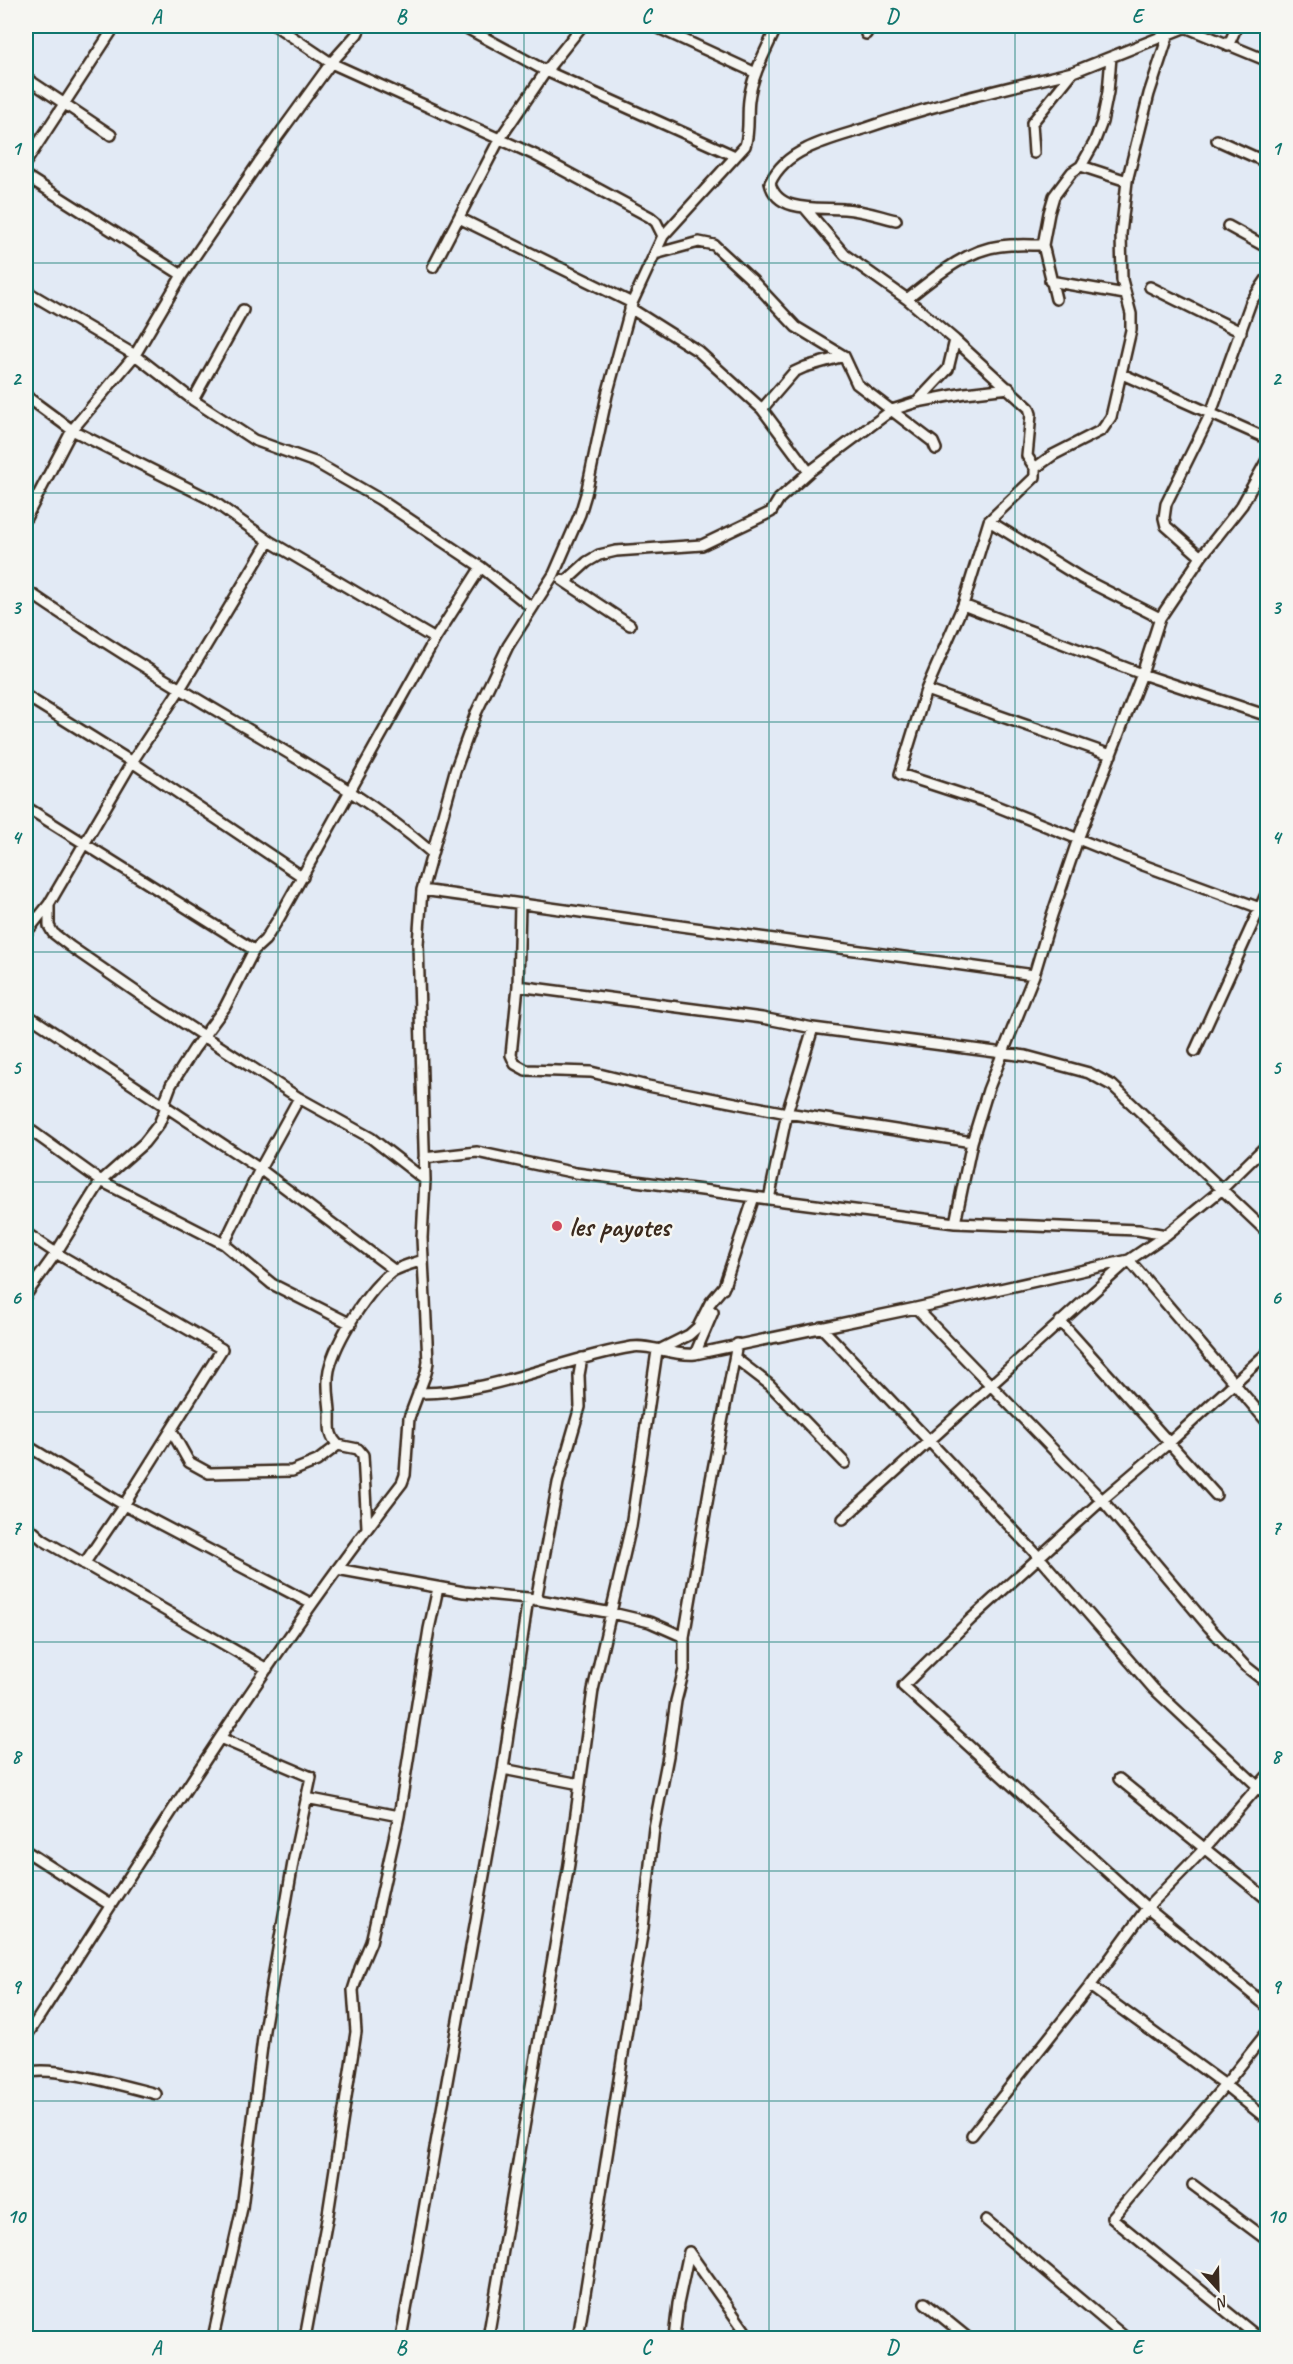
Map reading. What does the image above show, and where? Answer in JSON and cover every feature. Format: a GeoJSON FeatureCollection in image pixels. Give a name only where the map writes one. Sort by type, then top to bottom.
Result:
{"type":"FeatureCollection","features":[{"type":"Feature","properties":{"kind":"street"},"geometry":{"type":"LineString","coordinates":[[26,162],[115,26]]}},
{"type":"Feature","properties":{"kind":"street"},"geometry":{"type":"LineString","coordinates":[[276,26],[331,63],[535,155],[650,217],[656,222],[663,236]]}},
{"type":"Feature","properties":{"kind":"street"},"geometry":{"type":"LineString","coordinates":[[26,518],[72,430],[135,356],[183,275],[258,162],[361,26]]}},
{"type":"Feature","properties":{"kind":"street"},"geometry":{"type":"LineString","coordinates":[[463,26],[546,71],[735,156]]}},
{"type":"Feature","properties":{"kind":"street"},"geometry":{"type":"LineString","coordinates":[[433,267],[500,140],[546,71],[582,26]]}},
{"type":"Feature","properties":{"kind":"street"},"geometry":{"type":"LineString","coordinates":[[654,26],[756,74]]}},
{"type":"Feature","properties":{"kind":"street"},"geometry":{"type":"LineString","coordinates":[[26,2037],[220,1738],[312,1604],[402,1483],[405,1475],[409,1418],[428,1362],[423,1260],[425,1180],[418,944],[422,890],[431,852],[455,771],[476,713],[496,669],[531,607],[554,574],[573,534],[586,494],[607,395],[631,306],[663,236],[745,146],[748,136],[749,98],[756,74],[777,26]]}},
{"type":"Feature","properties":{"kind":"street"},"geometry":{"type":"LineString","coordinates":[[896,220],[845,209],[805,208],[786,203],[776,195],[770,183],[788,160],[806,149],[887,121],[965,98],[1072,72],[1184,26],[1268,62]]}},
{"type":"Feature","properties":{"kind":"street"},"geometry":{"type":"LineString","coordinates":[[1228,46],[1237,26]]}},
{"type":"Feature","properties":{"kind":"street"},"geometry":{"type":"LineString","coordinates":[[1035,468],[1053,455],[1102,430],[1111,417],[1131,330],[1131,314],[1122,280],[1121,234],[1127,181],[1149,94],[1169,33]]}},
{"type":"Feature","properties":{"kind":"street"},"geometry":{"type":"LineString","coordinates":[[1056,299],[1043,245],[1054,196],[1072,172],[1081,166],[1094,143],[1102,122],[1108,92],[1111,57]]}},
{"type":"Feature","properties":{"kind":"street"},"geometry":{"type":"LineString","coordinates":[[1034,153],[1032,123],[1072,72]]}},
{"type":"Feature","properties":{"kind":"street"},"geometry":{"type":"LineString","coordinates":[[26,78],[111,135]]}},
{"type":"Feature","properties":{"kind":"street"},"geometry":{"type":"LineString","coordinates":[[1216,140],[1268,163]]}},
{"type":"Feature","properties":{"kind":"street"},"geometry":{"type":"LineString","coordinates":[[1081,166],[1127,181]]}},
{"type":"Feature","properties":{"kind":"street"},"geometry":{"type":"LineString","coordinates":[[26,176],[183,275]]}},
{"type":"Feature","properties":{"kind":"street"},"geometry":{"type":"LineString","coordinates":[[805,208],[845,255],[907,299],[956,340],[1009,388],[1029,408],[1031,414],[1027,456],[1035,468],[1035,477],[989,522],[963,605],[926,690],[900,774],[986,802],[1263,909]]}},
{"type":"Feature","properties":{"kind":"street"},"geometry":{"type":"LineString","coordinates":[[459,218],[631,306],[698,351],[762,409],[809,472]]}},
{"type":"Feature","properties":{"kind":"street"},"geometry":{"type":"LineString","coordinates":[[1228,226],[1268,248]]}},
{"type":"Feature","properties":{"kind":"street"},"geometry":{"type":"LineString","coordinates":[[655,254],[699,242],[714,245],[746,274],[796,327],[844,356],[857,384],[933,441],[936,449]]}},
{"type":"Feature","properties":{"kind":"street"},"geometry":{"type":"LineString","coordinates":[[907,299],[937,276],[975,253],[1001,246],[1043,245]]}},
{"type":"Feature","properties":{"kind":"street"},"geometry":{"type":"LineString","coordinates":[[1201,557],[1166,526],[1164,518],[1167,504],[1210,413],[1251,302],[1268,277]]}},
{"type":"Feature","properties":{"kind":"street"},"geometry":{"type":"LineString","coordinates":[[1050,281],[1125,294]]}},
{"type":"Feature","properties":{"kind":"street"},"geometry":{"type":"LineString","coordinates":[[1150,286],[1241,332]]}},
{"type":"Feature","properties":{"kind":"street"},"geometry":{"type":"LineString","coordinates":[[26,291],[135,356],[193,400],[254,440],[315,462],[361,488],[481,567],[531,607]]}},
{"type":"Feature","properties":{"kind":"street"},"geometry":{"type":"LineString","coordinates":[[193,400],[243,310]]}},
{"type":"Feature","properties":{"kind":"street"},"geometry":{"type":"LineString","coordinates":[[917,402],[948,369],[956,340]]}},
{"type":"Feature","properties":{"kind":"street"},"geometry":{"type":"LineString","coordinates":[[762,409],[794,372],[805,366],[844,356]]}},
{"type":"Feature","properties":{"kind":"street"},"geometry":{"type":"LineString","coordinates":[[1122,374],[1268,439]]}},
{"type":"Feature","properties":{"kind":"street"},"geometry":{"type":"LineString","coordinates":[[565,582],[587,562],[599,555],[616,551],[702,545],[771,512],[779,499],[809,472],[891,410],[917,402],[965,393],[1009,388]]}},
{"type":"Feature","properties":{"kind":"street"},"geometry":{"type":"LineString","coordinates":[[26,396],[72,430],[210,499],[269,541],[435,639]]}},
{"type":"Feature","properties":{"kind":"street"},"geometry":{"type":"LineString","coordinates":[[955,1223],[972,1142],[1002,1053],[1034,975],[1078,839],[1142,674],[1160,618],[1201,557],[1242,506],[1268,459]]}},
{"type":"Feature","properties":{"kind":"street"},"geometry":{"type":"LineString","coordinates":[[989,522],[1081,578],[1160,618]]}},
{"type":"Feature","properties":{"kind":"street"},"geometry":{"type":"LineString","coordinates":[[26,933],[49,904],[132,762],[180,689],[269,541]]}},
{"type":"Feature","properties":{"kind":"street"},"geometry":{"type":"LineString","coordinates":[[26,1295],[56,1253],[101,1181],[144,1143],[159,1124],[171,1085],[225,1007],[254,950],[265,940],[279,918],[435,639],[481,567]]}},
{"type":"Feature","properties":{"kind":"street"},"geometry":{"type":"LineString","coordinates":[[554,574],[630,625]]}},
{"type":"Feature","properties":{"kind":"street"},"geometry":{"type":"LineString","coordinates":[[26,590],[98,640],[350,790],[411,834],[431,852]]}},
{"type":"Feature","properties":{"kind":"street"},"geometry":{"type":"LineString","coordinates":[[963,605],[1142,674],[1268,716]]}},
{"type":"Feature","properties":{"kind":"street"},"geometry":{"type":"LineString","coordinates":[[926,690],[1111,755]]}},
{"type":"Feature","properties":{"kind":"street"},"geometry":{"type":"LineString","coordinates":[[26,696],[132,762],[303,877]]}},
{"type":"Feature","properties":{"kind":"street"},"geometry":{"type":"LineString","coordinates":[[26,807],[254,950]]}},
{"type":"Feature","properties":{"kind":"street"},"geometry":{"type":"LineString","coordinates":[[422,890],[1034,975]]}},
{"type":"Feature","properties":{"kind":"street"},"geometry":{"type":"LineString","coordinates":[[1195,1051],[1263,909],[1268,890]]}},
{"type":"Feature","properties":{"kind":"street"},"geometry":{"type":"LineString","coordinates":[[49,904],[49,926],[59,938],[145,998],[299,1098],[371,1138],[425,1180]]}},
{"type":"Feature","properties":{"kind":"street"},"geometry":{"type":"LineString","coordinates":[[519,904],[518,986],[511,1054],[514,1064],[526,1070],[591,1072],[648,1086],[787,1113],[972,1142]]}},
{"type":"Feature","properties":{"kind":"street"},"geometry":{"type":"LineString","coordinates":[[26,912],[36,919]]}},
{"type":"Feature","properties":{"kind":"street"},"geometry":{"type":"LineString","coordinates":[[518,986],[1026,1056],[1089,1073],[1113,1086],[1268,1233]]}},
{"type":"Feature","properties":{"kind":"street"},"geometry":{"type":"LineString","coordinates":[[26,1014],[260,1168],[394,1270]]}},
{"type":"Feature","properties":{"kind":"street"},"geometry":{"type":"LineString","coordinates":[[770,1199],[787,1113],[813,1028]]}},
{"type":"Feature","properties":{"kind":"street"},"geometry":{"type":"LineString","coordinates":[[225,1244],[260,1168],[299,1098]]}},
{"type":"Feature","properties":{"kind":"street"},"geometry":{"type":"LineString","coordinates":[[26,1127],[101,1181],[225,1244],[272,1284],[351,1324]]}},
{"type":"Feature","properties":{"kind":"street"},"geometry":{"type":"LineString","coordinates":[[843,1519],[1129,1260],[1166,1235],[1221,1190],[1268,1144]]}},
{"type":"Feature","properties":{"kind":"street"},"geometry":{"type":"LineString","coordinates":[[424,1158],[477,1152],[576,1173],[955,1223],[1138,1230],[1166,1235]]}},
{"type":"Feature","properties":{"kind":"street"},"geometry":{"type":"LineString","coordinates":[[695,1354],[725,1285],[753,1197]]}},
{"type":"Feature","properties":{"kind":"street"},"geometry":{"type":"LineString","coordinates":[[26,1233],[56,1253],[222,1349],[84,1564]]}},
{"type":"Feature","properties":{"kind":"street"},"geometry":{"type":"LineString","coordinates":[[368,1527],[363,1455],[358,1449],[338,1445],[330,1432],[327,1386],[334,1356],[351,1324],[375,1288],[394,1270],[423,1260]]}},
{"type":"Feature","properties":{"kind":"street"},"geometry":{"type":"LineString","coordinates":[[418,1393],[450,1392],[490,1385],[582,1358],[639,1346],[657,1351],[695,1354],[916,1308],[1129,1260]]}},
{"type":"Feature","properties":{"kind":"street"},"geometry":{"type":"LineString","coordinates":[[1129,1260],[1268,1423]]}},
{"type":"Feature","properties":{"kind":"street"},"geometry":{"type":"LineString","coordinates":[[657,1351],[689,1335],[698,1327],[710,1303],[725,1285]]}},
{"type":"Feature","properties":{"kind":"street"},"geometry":{"type":"LineString","coordinates":[[916,1308],[1102,1500],[1209,1627],[1244,1665],[1268,1684]]}},
{"type":"Feature","properties":{"kind":"street"},"geometry":{"type":"LineString","coordinates":[[1060,1321],[1216,1495]]}},
{"type":"Feature","properties":{"kind":"street"},"geometry":{"type":"LineString","coordinates":[[821,1327],[1040,1558],[1153,1688],[1268,1796]]}},
{"type":"Feature","properties":{"kind":"street"},"geometry":{"type":"LineString","coordinates":[[578,2338],[643,1928],[654,1828],[669,1756],[676,1701],[684,1670],[684,1637],[737,1344]]}},
{"type":"Feature","properties":{"kind":"street"},"geometry":{"type":"LineString","coordinates":[[488,2338],[569,1864],[593,1690],[631,1526],[657,1351]]}},
{"type":"Feature","properties":{"kind":"street"},"geometry":{"type":"LineString","coordinates":[[1268,1352],[971,1619],[903,1686],[1147,1908],[1268,2007]]}},
{"type":"Feature","properties":{"kind":"street"},"geometry":{"type":"LineString","coordinates":[[401,2338],[532,1599],[558,1483],[580,1407],[579,1375],[582,1358]]}},
{"type":"Feature","properties":{"kind":"street"},"geometry":{"type":"LineString","coordinates":[[735,1358],[770,1385],[845,1463]]}},
{"type":"Feature","properties":{"kind":"street"},"geometry":{"type":"LineString","coordinates":[[171,1430],[189,1462],[209,1473],[292,1471],[316,1461],[338,1445]]}},
{"type":"Feature","properties":{"kind":"street"},"geometry":{"type":"LineString","coordinates":[[26,1444],[124,1505],[312,1604]]}},
{"type":"Feature","properties":{"kind":"street"},"geometry":{"type":"LineString","coordinates":[[26,1525],[43,1540],[267,1669]]}},
{"type":"Feature","properties":{"kind":"street"},"geometry":{"type":"LineString","coordinates":[[337,1569],[438,1588],[532,1599],[612,1613],[650,1622],[684,1637]]}},
{"type":"Feature","properties":{"kind":"street"},"geometry":{"type":"LineString","coordinates":[[305,2338],[328,2214],[356,2032],[353,1990],[372,1942],[399,1816],[429,1629],[438,1588]]}},
{"type":"Feature","properties":{"kind":"street"},"geometry":{"type":"LineString","coordinates":[[213,2338],[242,2208],[264,2030],[294,1857],[311,1777],[220,1738]]}},
{"type":"Feature","properties":{"kind":"street"},"geometry":{"type":"LineString","coordinates":[[503,1770],[580,1784]]}},
{"type":"Feature","properties":{"kind":"street"},"geometry":{"type":"LineString","coordinates":[[972,2135],[1090,1986],[1147,1908],[1204,1849],[1268,1775]]}},
{"type":"Feature","properties":{"kind":"street"},"geometry":{"type":"LineString","coordinates":[[1119,1779],[1268,1900]]}},
{"type":"Feature","properties":{"kind":"street"},"geometry":{"type":"LineString","coordinates":[[306,1798],[399,1816]]}},
{"type":"Feature","properties":{"kind":"street"},"geometry":{"type":"LineString","coordinates":[[26,1851],[110,1905]]}},
{"type":"Feature","properties":{"kind":"street"},"geometry":{"type":"LineString","coordinates":[[1090,1986],[1225,2085],[1268,2120]]}},
{"type":"Feature","properties":{"kind":"street"},"geometry":{"type":"LineString","coordinates":[[1259,2338],[1112,2218],[1268,2031]]}},
{"type":"Feature","properties":{"kind":"street"},"geometry":{"type":"LineString","coordinates":[[26,2073],[33,2070],[64,2074],[156,2094]]}},
{"type":"Feature","properties":{"kind":"street"},"geometry":{"type":"LineString","coordinates":[[1193,2185],[1268,2241]]}},
{"type":"Feature","properties":{"kind":"street"},"geometry":{"type":"LineString","coordinates":[[986,2220],[1126,2338]]}},
{"type":"Feature","properties":{"kind":"street"},"geometry":{"type":"LineString","coordinates":[[674,2338],[678,2304],[689,2252],[750,2338]]}},
{"type":"Feature","properties":{"kind":"street"},"geometry":{"type":"LineString","coordinates":[[925,2303],[968,2338]]}},
{"type":"Feature","properties":{"kind":"place","name":"les payotes"},"geometry":{"type":"Point","coordinates":[557,1226]}}]}
